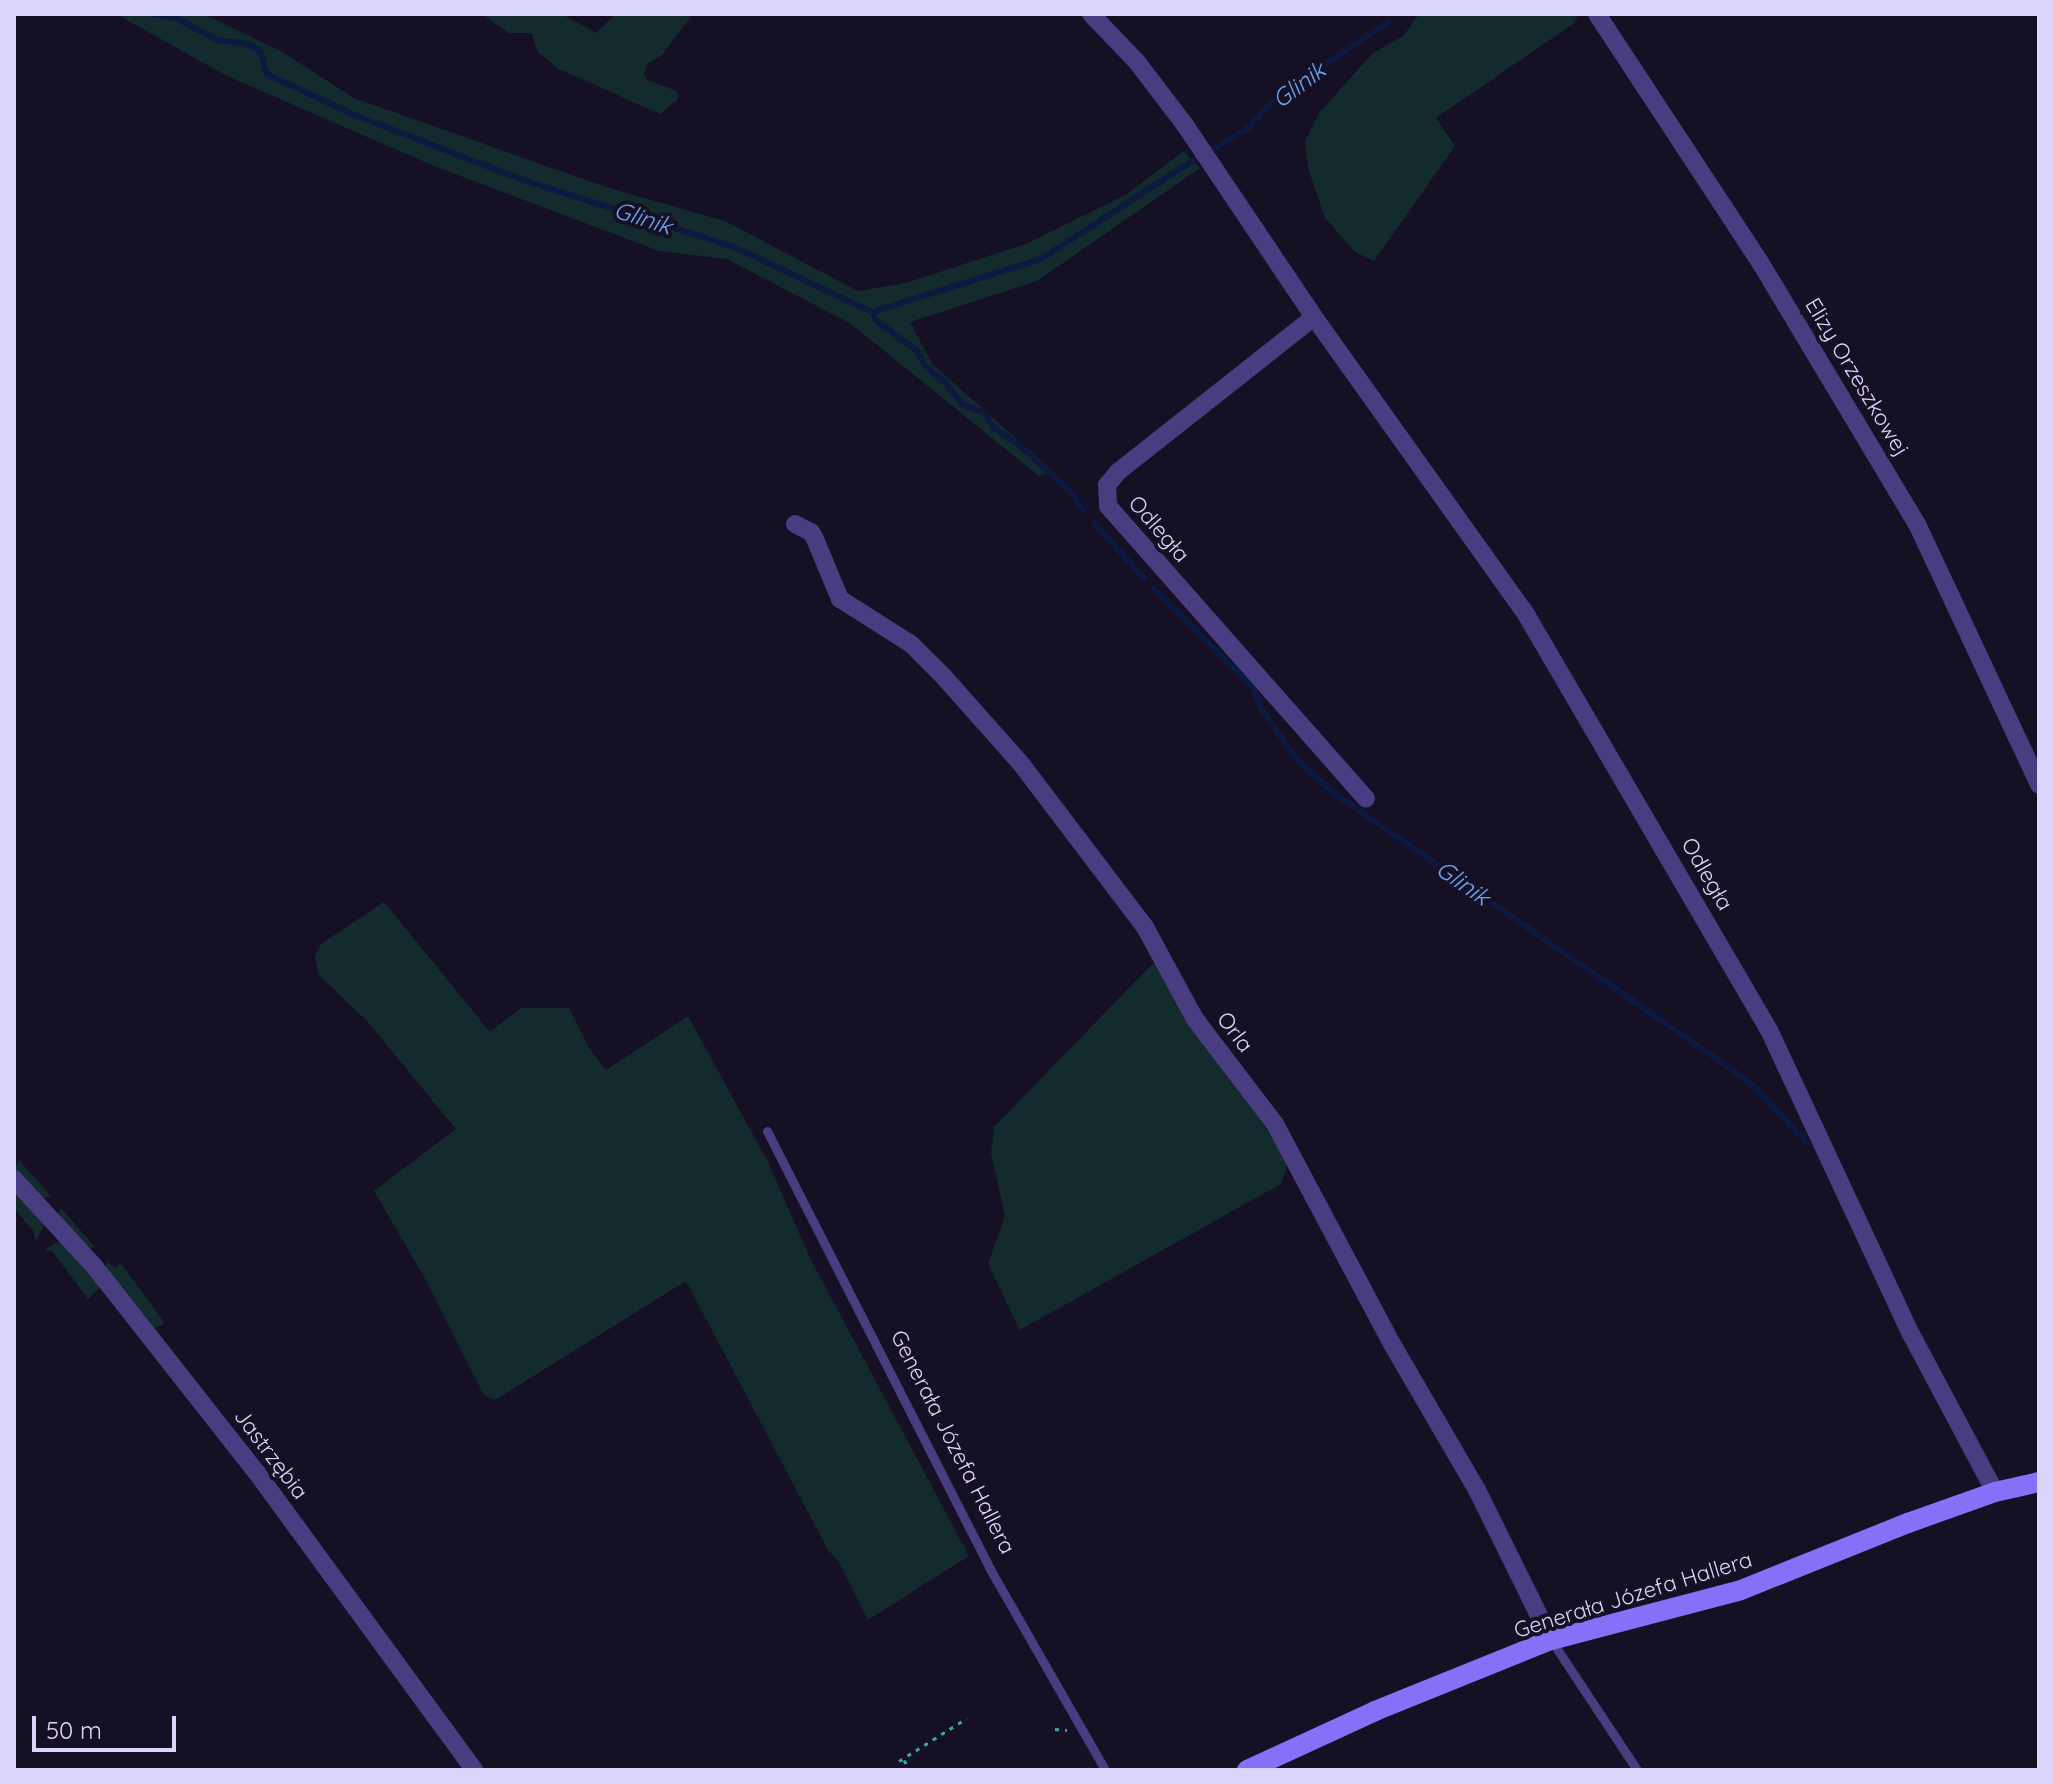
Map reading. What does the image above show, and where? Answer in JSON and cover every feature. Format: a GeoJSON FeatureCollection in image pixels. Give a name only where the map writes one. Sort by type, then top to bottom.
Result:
{"type":"FeatureCollection","features":[{"type":"Feature","properties":{"kind":"street","name":"Odległa"},"geometry":{"type":"LineString","coordinates":[[1091,14],[1137,62],[1185,125],[1314,317],[1527,616],[1769,1030],[1911,1334],[1995,1492]]}},
{"type":"Feature","properties":{"kind":"street","name":"Elizy Orzeszkowej"},"geometry":{"type":"LineString","coordinates":[[1597,14],[1760,262],[1917,524],[2039,785]]}},
{"type":"Feature","properties":{"kind":"street","name":"Odległa"},"geometry":{"type":"LineString","coordinates":[[1314,317],[1118,472],[1107,485],[1108,506],[1366,799]]}},
{"type":"Feature","properties":{"kind":"street","name":"Orla"},"geometry":{"type":"LineString","coordinates":[[795,524],[811,532],[840,599],[911,644],[944,677],[1022,765],[1145,927],[1195,1019],[1275,1124],[1392,1344],[1477,1490],[1551,1640]]}},
{"type":"Feature","properties":{"kind":"street","name":"Jastrzębia"},"geometry":{"type":"LineString","coordinates":[[14,1179],[94,1266],[257,1473],[474,1770]]}},
{"type":"Feature","properties":{"kind":"street","name":"Generała Józefa Hallera"},"geometry":{"type":"LineString","coordinates":[[1247,1770],[1375,1711],[1551,1640],[1741,1590],[1995,1492],[2039,1482]]}},
{"type":"Feature","properties":{"kind":"lane","name":"Generała Józefa Hallera"},"geometry":{"type":"LineString","coordinates":[[767,1131],[990,1569],[1105,1770]]}},
{"type":"Feature","properties":{"kind":"lane"},"geometry":{"type":"LineString","coordinates":[[1551,1640],[1637,1770]]}},
{"type":"Feature","properties":{"kind":"path"},"geometry":{"type":"LineString","coordinates":[[910,1770],[901,1760],[967,1718]]}},
{"type":"Feature","properties":{"kind":"path"},"geometry":{"type":"LineString","coordinates":[[1055,1729],[1067,1730]]}},
{"type":"Feature","properties":{"kind":"green space"},"geometry":{"type":"Polygon","coordinates":[[[116,14],[204,14],[284,53],[354,98],[606,187],[725,221],[858,291],[906,283],[1028,243],[1127,194],[1184,151],[1200,168],[1037,281],[910,322],[932,364],[1052,470],[1039,476],[851,324],[727,259],[659,251],[434,166],[227,76],[116,14]]]}},
{"type":"Feature","properties":{"kind":"green space"},"geometry":{"type":"Polygon","coordinates":[[[482,14],[562,14],[596,33],[616,14],[693,14],[662,55],[647,64],[644,75],[647,80],[677,91],[678,99],[660,114],[559,69],[538,52],[531,33],[509,33],[482,14]]]}},
{"type":"Feature","properties":{"kind":"green space"},"geometry":{"type":"Polygon","coordinates":[[[1419,14],[1579,14],[1573,24],[1436,118],[1455,146],[1374,261],[1355,252],[1325,218],[1308,168],[1305,141],[1319,113],[1372,54],[1404,35],[1419,14]]]}},
{"type":"Feature","properties":{"kind":"green space"},"geometry":{"type":"Polygon","coordinates":[[[384,902],[490,1032],[521,1008],[569,1008],[589,1048],[606,1070],[688,1016],[768,1162],[810,1258],[969,1556],[868,1620],[686,1281],[495,1400],[484,1395],[424,1277],[374,1191],[456,1129],[367,1021],[318,974],[315,956],[321,944],[384,902]]]}},
{"type":"Feature","properties":{"kind":"green space"},"geometry":{"type":"Polygon","coordinates":[[[1156,960],[1288,1162],[1281,1184],[1020,1330],[988,1264],[1005,1216],[991,1154],[994,1127],[1156,960]]]}},
{"type":"Feature","properties":{"kind":"green space"},"geometry":{"type":"Polygon","coordinates":[[[19,1160],[51,1196],[41,1199],[14,1170],[19,1160]]]}},
{"type":"Feature","properties":{"kind":"green space"},"geometry":{"type":"Polygon","coordinates":[[[17,1190],[46,1221],[36,1241],[33,1230],[14,1209],[17,1190]]]}},
{"type":"Feature","properties":{"kind":"green space"},"geometry":{"type":"Polygon","coordinates":[[[61,1208],[95,1247],[87,1250],[57,1217],[61,1208]]]}},
{"type":"Feature","properties":{"kind":"green space"},"geometry":{"type":"Polygon","coordinates":[[[63,1239],[102,1286],[88,1299],[53,1252],[44,1250],[63,1239]]]}},
{"type":"Feature","properties":{"kind":"green space"},"geometry":{"type":"Polygon","coordinates":[[[108,1262],[114,1268],[121,1263],[165,1324],[153,1328],[104,1269],[108,1262]]]}},
{"type":"Feature","properties":{"kind":"waterway","name":"Glinik"},"geometry":{"type":"LineString","coordinates":[[153,14],[178,19],[217,40],[249,44],[261,52],[266,72],[271,76],[352,114],[523,180],[734,247],[872,312],[876,320],[917,351],[926,367],[945,382],[963,405],[983,412],[995,429],[1017,443],[1071,492],[1083,510]]}},
{"type":"Feature","properties":{"kind":"waterway","name":"Glinik"},"geometry":{"type":"LineString","coordinates":[[1211,151],[1247,129],[1276,97],[1389,21]]}},
{"type":"Feature","properties":{"kind":"waterway"},"geometry":{"type":"LineString","coordinates":[[872,312],[1041,259],[1198,157]]}},
{"type":"Feature","properties":{"kind":"waterway","name":"Glinik"},"geometry":{"type":"LineString","coordinates":[[1094,523],[1144,578]]}},
{"type":"Feature","properties":{"kind":"waterway","name":"Glinik"},"geometry":{"type":"LineString","coordinates":[[1154,589],[1253,688],[1263,711],[1297,760],[1334,793],[1733,1070],[1756,1088],[1806,1142]]}}]}
